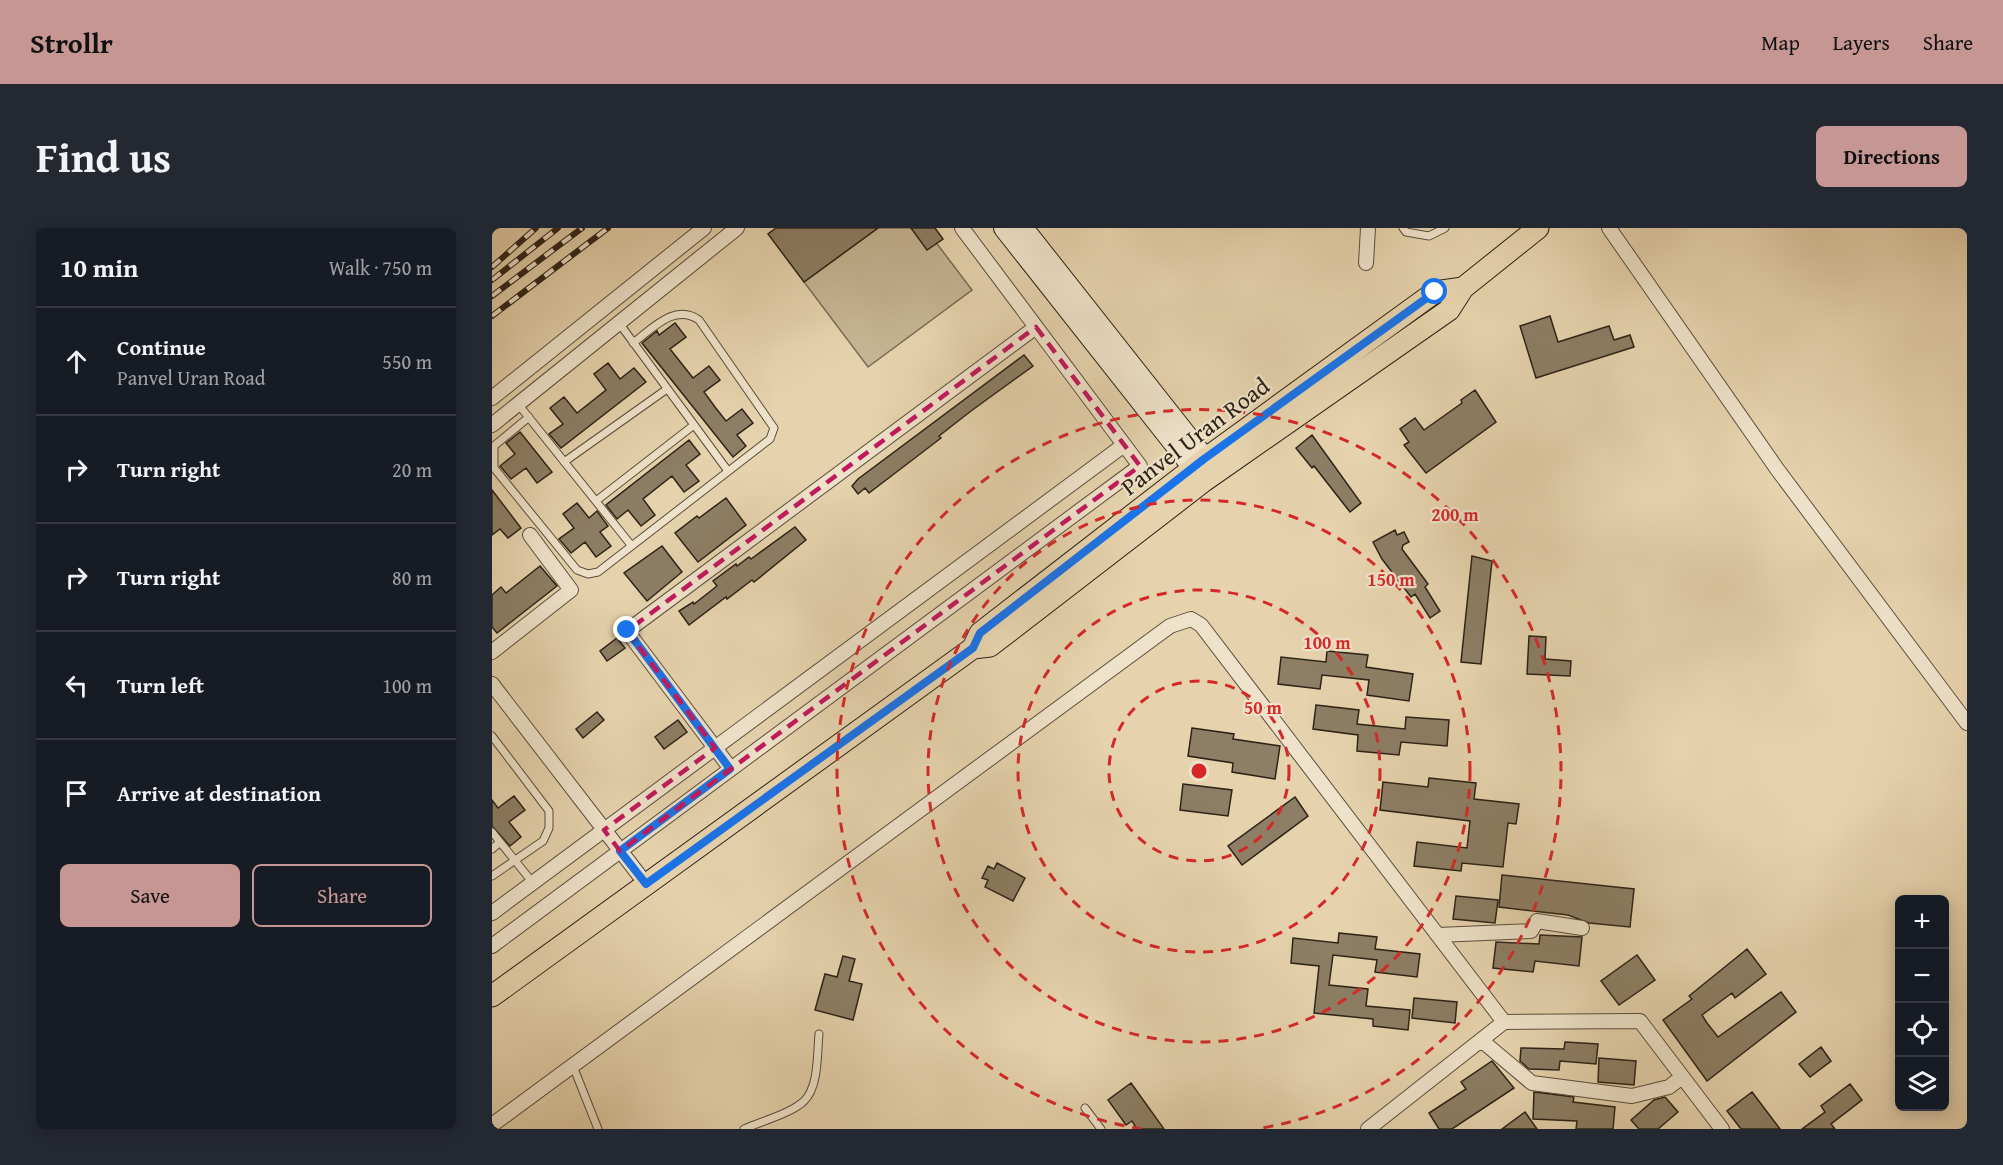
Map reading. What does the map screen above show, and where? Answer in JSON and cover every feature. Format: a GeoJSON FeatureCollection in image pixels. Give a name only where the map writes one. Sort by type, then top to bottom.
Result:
{"type":"FeatureCollection","features":[{"type":"Feature","properties":{"kind":"main road"},"geometry":{"type":"LineString","coordinates":[[1004,228],[1057,283],[1204,470]]}},
{"type":"Feature","properties":{"kind":"main road"},"geometry":{"type":"LineString","coordinates":[[1023,228],[1057,283]]}},
{"type":"Feature","properties":{"kind":"main road","name":"Panvel Uran Road"},"geometry":{"type":"LineString","coordinates":[[492,996],[973,648],[990,646],[1204,470],[1449,310],[1463,288],[1538,228]]}},
{"type":"Feature","properties":{"kind":"street"},"geometry":{"type":"LineString","coordinates":[[492,398],[704,228]]}},
{"type":"Feature","properties":{"kind":"street"},"geometry":{"type":"LineString","coordinates":[[492,425],[737,228]]}},
{"type":"Feature","properties":{"kind":"street"},"geometry":{"type":"LineString","coordinates":[[492,946],[1140,466],[962,228]]}},
{"type":"Feature","properties":{"kind":"street"},"geometry":{"type":"LineString","coordinates":[[1366,263],[1368,228]]}},
{"type":"Feature","properties":{"kind":"street"},"geometry":{"type":"LineString","coordinates":[[1609,228],[1777,469],[1967,723]]}},
{"type":"Feature","properties":{"kind":"street"},"geometry":{"type":"LineString","coordinates":[[730,769],[627,630],[1036,327]]}},
{"type":"Feature","properties":{"kind":"street"},"geometry":{"type":"LineString","coordinates":[[492,913],[1124,445]]}},
{"type":"Feature","properties":{"kind":"street"},"geometry":{"type":"LineString","coordinates":[[492,652],[571,590],[530,535]]}},
{"type":"Feature","properties":{"kind":"street"},"geometry":{"type":"LineString","coordinates":[[492,1125],[1160,633],[1170,626],[1191,619],[1201,625],[1504,1022]]}},
{"type":"Feature","properties":{"kind":"street"},"geometry":{"type":"LineString","coordinates":[[492,684],[646,884]]}},
{"type":"Feature","properties":{"kind":"street"},"geometry":{"type":"LineString","coordinates":[[1438,935],[1531,931],[1537,921],[1582,928]]}},
{"type":"Feature","properties":{"kind":"street"},"geometry":{"type":"LineString","coordinates":[[1368,1129],[1504,1022],[1640,1021],[1722,1129]]}},
{"type":"Feature","properties":{"kind":"street"},"geometry":{"type":"LineString","coordinates":[[1481,1040],[1532,1083],[1632,1096],[1669,1087],[1682,1077]]}},
{"type":"Feature","properties":{"kind":"lane"},"geometry":{"type":"LineString","coordinates":[[1403,228],[1406,232],[1429,236],[1445,228]]}},
{"type":"Feature","properties":{"kind":"lane"},"geometry":{"type":"LineString","coordinates":[[529,417],[494,446],[494,468],[577,570],[588,574],[598,572],[770,439],[774,429],[699,320],[689,313],[675,313],[633,343]]}},
{"type":"Feature","properties":{"kind":"lane"},"geometry":{"type":"LineString","coordinates":[[618,323],[728,471]]}},
{"type":"Feature","properties":{"kind":"lane"},"geometry":{"type":"LineString","coordinates":[[564,462],[667,388]]}},
{"type":"Feature","properties":{"kind":"lane"},"geometry":{"type":"LineString","coordinates":[[518,404],[631,545]]}},
{"type":"Feature","properties":{"kind":"lane"},"geometry":{"type":"LineString","coordinates":[[596,501],[694,425]]}},
{"type":"Feature","properties":{"kind":"lane"},"geometry":{"type":"LineString","coordinates":[[492,736],[549,811],[549,828],[543,841],[513,859],[492,876]]}},
{"type":"Feature","properties":{"kind":"lane"},"geometry":{"type":"LineString","coordinates":[[492,832],[533,883]]}},
{"type":"Feature","properties":{"kind":"lane"},"geometry":{"type":"LineString","coordinates":[[492,849],[500,842]]}},
{"type":"Feature","properties":{"kind":"lane"},"geometry":{"type":"LineString","coordinates":[[744,1129],[803,1102],[810,1092],[814,1076],[819,1034]]}},
{"type":"Feature","properties":{"kind":"lane"},"geometry":{"type":"LineString","coordinates":[[573,1066],[598,1129]]}},
{"type":"Feature","properties":{"kind":"lane"},"geometry":{"type":"LineString","coordinates":[[1085,1108],[1101,1129]]}},
{"type":"Feature","properties":{"kind":"highlighted area"},"geometry":{"type":"Polygon","coordinates":[[[1036,327],[1140,466],[620,851],[604,830],[715,748],[627,631],[1036,327]]]}},
{"type":"Feature","properties":{"kind":"shaded area"},"geometry":{"type":"Polygon","coordinates":[[[878,228],[925,228],[972,290],[868,367],[804,282],[878,228]]]}},
{"type":"Feature","properties":{"kind":"building"},"geometry":{"type":"Polygon","coordinates":[[[776,228],[878,228],[804,282],[768,234],[776,228]]]}},
{"type":"Feature","properties":{"kind":"building"},"geometry":{"type":"Polygon","coordinates":[[[911,228],[935,228],[943,239],[927,250],[911,228]]]}},
{"type":"Feature","properties":{"kind":"building"},"geometry":{"type":"Polygon","coordinates":[[[1550,316],[1558,342],[1609,326],[1614,340],[1630,335],[1634,347],[1536,378],[1520,326],[1550,316]]]}},
{"type":"Feature","properties":{"kind":"building"},"geometry":{"type":"Polygon","coordinates":[[[675,323],[686,337],[670,349],[693,378],[709,366],[720,380],[704,392],[715,407],[726,421],[742,409],[753,423],[737,435],[746,446],[733,457],[642,343],[657,331],[659,335],[675,323]]]}},
{"type":"Feature","properties":{"kind":"building"},"geometry":{"type":"Polygon","coordinates":[[[1024,355],[1033,366],[971,411],[939,436],[941,438],[869,493],[865,488],[858,494],[852,486],[858,479],[1024,355]]]}},
{"type":"Feature","properties":{"kind":"building"},"geometry":{"type":"Polygon","coordinates":[[[608,363],[620,379],[634,368],[646,382],[561,448],[549,434],[563,424],[550,408],[564,397],[577,413],[606,390],[594,374],[608,363]]]}},
{"type":"Feature","properties":{"kind":"building"},"geometry":{"type":"Polygon","coordinates":[[[1475,390],[1496,422],[1426,473],[1404,445],[1409,442],[1400,429],[1415,418],[1424,430],[1462,403],[1461,400],[1475,390]]]}},
{"type":"Feature","properties":{"kind":"building"},"geometry":{"type":"Polygon","coordinates":[[[520,432],[552,472],[537,483],[526,468],[511,479],[500,466],[515,454],[506,443],[520,432]]]}},
{"type":"Feature","properties":{"kind":"building"},"geometry":{"type":"Polygon","coordinates":[[[1312,435],[1361,503],[1350,512],[1314,466],[1312,468],[1296,448],[1312,435]]]}},
{"type":"Feature","properties":{"kind":"building"},"geometry":{"type":"Polygon","coordinates":[[[689,440],[700,454],[686,465],[699,481],[684,492],[672,476],[643,499],[655,515],[641,526],[628,510],[617,519],[606,505],[689,440]]]}},
{"type":"Feature","properties":{"kind":"building"},"geometry":{"type":"Polygon","coordinates":[[[492,490],[521,528],[508,538],[500,529],[492,535],[492,490]]]}},
{"type":"Feature","properties":{"kind":"building"},"geometry":{"type":"Polygon","coordinates":[[[726,498],[746,525],[698,562],[675,533],[726,498]]]}},
{"type":"Feature","properties":{"kind":"building"},"geometry":{"type":"Polygon","coordinates":[[[577,503],[589,518],[597,511],[608,526],[600,532],[611,546],[596,557],[585,542],[571,553],[559,539],[574,528],[563,514],[577,503]]]}},
{"type":"Feature","properties":{"kind":"building"},"geometry":{"type":"Polygon","coordinates":[[[795,527],[806,540],[754,582],[752,580],[727,599],[726,597],[689,625],[679,611],[693,602],[694,604],[717,586],[713,581],[736,564],[737,566],[749,557],[751,559],[795,527]]]}},
{"type":"Feature","properties":{"kind":"building"},"geometry":{"type":"Polygon","coordinates":[[[1395,530],[1397,535],[1404,532],[1409,542],[1403,545],[1402,549],[1428,584],[1425,587],[1440,611],[1430,618],[1415,594],[1411,597],[1382,559],[1373,542],[1395,530]]]}},
{"type":"Feature","properties":{"kind":"building"},"geometry":{"type":"Polygon","coordinates":[[[662,546],[682,572],[647,601],[624,573],[662,546]]]}},
{"type":"Feature","properties":{"kind":"building"},"geometry":{"type":"Polygon","coordinates":[[[1472,556],[1492,561],[1481,664],[1461,662],[1472,556]]]}},
{"type":"Feature","properties":{"kind":"building"},"geometry":{"type":"Polygon","coordinates":[[[540,566],[557,586],[497,633],[492,627],[492,595],[501,587],[506,593],[540,566]]]}},
{"type":"Feature","properties":{"kind":"building"},"geometry":{"type":"Polygon","coordinates":[[[1529,636],[1546,637],[1545,659],[1571,661],[1570,676],[1527,674],[1529,636]]]}},
{"type":"Feature","properties":{"kind":"building"},"geometry":{"type":"Polygon","coordinates":[[[617,638],[625,648],[607,661],[600,651],[617,638]]]}},
{"type":"Feature","properties":{"kind":"building"},"geometry":{"type":"Polygon","coordinates":[[[1327,651],[1368,655],[1366,667],[1413,674],[1409,701],[1367,695],[1369,680],[1322,675],[1320,689],[1278,684],[1281,657],[1326,662],[1327,651]]]}},
{"type":"Feature","properties":{"kind":"building"},"geometry":{"type":"Polygon","coordinates":[[[1316,705],[1359,710],[1357,724],[1405,729],[1406,717],[1449,720],[1447,746],[1401,742],[1399,755],[1357,751],[1358,735],[1313,729],[1316,705]]]}},
{"type":"Feature","properties":{"kind":"building"},"geometry":{"type":"Polygon","coordinates":[[[597,712],[604,720],[583,738],[576,729],[597,712]]]}},
{"type":"Feature","properties":{"kind":"building"},"geometry":{"type":"Polygon","coordinates":[[[678,720],[687,732],[664,749],[655,737],[678,720]]]}},
{"type":"Feature","properties":{"kind":"building"},"geometry":{"type":"Polygon","coordinates":[[[1192,728],[1234,734],[1233,739],[1280,746],[1275,779],[1232,772],[1233,763],[1188,756],[1192,728]]]}},
{"type":"Feature","properties":{"kind":"building"},"geometry":{"type":"Polygon","coordinates":[[[1429,778],[1476,783],[1474,799],[1519,804],[1516,824],[1508,823],[1503,867],[1462,863],[1461,871],[1414,866],[1417,842],[1467,848],[1470,821],[1380,810],[1383,782],[1428,787],[1429,778]]]}},
{"type":"Feature","properties":{"kind":"building"},"geometry":{"type":"Polygon","coordinates":[[[1183,784],[1232,790],[1228,816],[1180,810],[1183,784]]]}},
{"type":"Feature","properties":{"kind":"building"},"geometry":{"type":"Polygon","coordinates":[[[514,796],[525,810],[509,822],[521,837],[510,846],[492,826],[492,800],[498,808],[514,796]]]}},
{"type":"Feature","properties":{"kind":"building"},"geometry":{"type":"Polygon","coordinates":[[[1295,797],[1308,816],[1242,865],[1228,846],[1295,797]]]}},
{"type":"Feature","properties":{"kind":"building"},"geometry":{"type":"Polygon","coordinates":[[[997,863],[1025,878],[1013,901],[985,887],[988,880],[982,878],[988,866],[994,869],[997,863]]]}},
{"type":"Feature","properties":{"kind":"building"},"geometry":{"type":"Polygon","coordinates":[[[1502,875],[1634,889],[1630,927],[1589,923],[1568,915],[1499,907],[1502,875]]]}},
{"type":"Feature","properties":{"kind":"building"},"geometry":{"type":"Polygon","coordinates":[[[1456,896],[1498,900],[1495,923],[1453,919],[1456,896]]]}},
{"type":"Feature","properties":{"kind":"building"},"geometry":{"type":"Polygon","coordinates":[[[1339,933],[1377,937],[1375,949],[1420,954],[1417,977],[1375,972],[1377,960],[1333,955],[1329,985],[1368,989],[1366,1006],[1410,1010],[1408,1030],[1373,1026],[1373,1019],[1314,1013],[1319,966],[1291,963],[1293,938],[1338,943],[1339,933]]]}},
{"type":"Feature","properties":{"kind":"building"},"geometry":{"type":"Polygon","coordinates":[[[1540,935],[1582,937],[1579,966],[1535,961],[1533,972],[1493,968],[1496,942],[1539,944],[1540,935]]]}},
{"type":"Feature","properties":{"kind":"building"},"geometry":{"type":"Polygon","coordinates":[[[1747,949],[1766,974],[1735,998],[1732,993],[1702,1015],[1707,1023],[1718,1037],[1781,992],[1796,1012],[1707,1081],[1663,1020],[1692,999],[1689,996],[1747,949]]]}},
{"type":"Feature","properties":{"kind":"building"},"geometry":{"type":"Polygon","coordinates":[[[1637,955],[1655,980],[1619,1005],[1601,981],[1637,955]]]}},
{"type":"Feature","properties":{"kind":"building"},"geometry":{"type":"Polygon","coordinates":[[[843,956],[855,959],[849,981],[862,984],[853,1020],[815,1010],[825,974],[837,977],[843,956]]]}},
{"type":"Feature","properties":{"kind":"building"},"geometry":{"type":"Polygon","coordinates":[[[1414,998],[1457,1002],[1455,1023],[1412,1018],[1414,998]]]}},
{"type":"Feature","properties":{"kind":"building"},"geometry":{"type":"Polygon","coordinates":[[[1565,1042],[1598,1044],[1596,1064],[1560,1061],[1559,1070],[1529,1069],[1520,1061],[1521,1048],[1564,1049],[1565,1042]]]}},
{"type":"Feature","properties":{"kind":"building"},"geometry":{"type":"Polygon","coordinates":[[[1821,1047],[1831,1061],[1810,1077],[1799,1064],[1821,1047]]]}},
{"type":"Feature","properties":{"kind":"building"},"geometry":{"type":"Polygon","coordinates":[[[1599,1058],[1636,1061],[1634,1085],[1598,1082],[1599,1058]]]}},
{"type":"Feature","properties":{"kind":"building"},"geometry":{"type":"Polygon","coordinates":[[[1492,1061],[1514,1088],[1452,1129],[1439,1129],[1429,1113],[1466,1089],[1461,1082],[1492,1061]]]}},
{"type":"Feature","properties":{"kind":"building"},"geometry":{"type":"Polygon","coordinates":[[[1131,1083],[1164,1129],[1137,1129],[1132,1121],[1126,1125],[1108,1100],[1131,1083]]]}},
{"type":"Feature","properties":{"kind":"building"},"geometry":{"type":"Polygon","coordinates":[[[1850,1084],[1862,1100],[1831,1124],[1835,1129],[1802,1129],[1825,1112],[1821,1106],[1850,1084]]]}},
{"type":"Feature","properties":{"kind":"building"},"geometry":{"type":"Polygon","coordinates":[[[1534,1092],[1574,1097],[1573,1102],[1615,1107],[1613,1129],[1576,1129],[1577,1121],[1533,1119],[1534,1092]]]}},
{"type":"Feature","properties":{"kind":"building"},"geometry":{"type":"Polygon","coordinates":[[[1752,1092],[1780,1129],[1741,1129],[1727,1111],[1752,1092]]]}},
{"type":"Feature","properties":{"kind":"building"},"geometry":{"type":"Polygon","coordinates":[[[1665,1097],[1678,1112],[1658,1129],[1639,1129],[1631,1120],[1654,1100],[1665,1097]]]}},
{"type":"Feature","properties":{"kind":"building"},"geometry":{"type":"Polygon","coordinates":[[[1525,1112],[1537,1129],[1502,1129],[1525,1112]]]}},
{"type":"Feature","properties":{"kind":"railway"},"geometry":{"type":"LineString","coordinates":[[492,267],[536,228]]}},
{"type":"Feature","properties":{"kind":"railway"},"geometry":{"type":"LineString","coordinates":[[492,280],[558,228]]}},
{"type":"Feature","properties":{"kind":"railway"},"geometry":{"type":"LineString","coordinates":[[492,296],[582,228]]}},
{"type":"Feature","properties":{"kind":"railway"},"geometry":{"type":"LineString","coordinates":[[492,316],[608,228]]}},
{"type":"Feature","properties":{"kind":"route"},"geometry":{"type":"LineString","coordinates":[[627,630],[730,769],[620,851],[646,884],[973,648],[980,633],[1193,468],[1435,292]]}}]}
